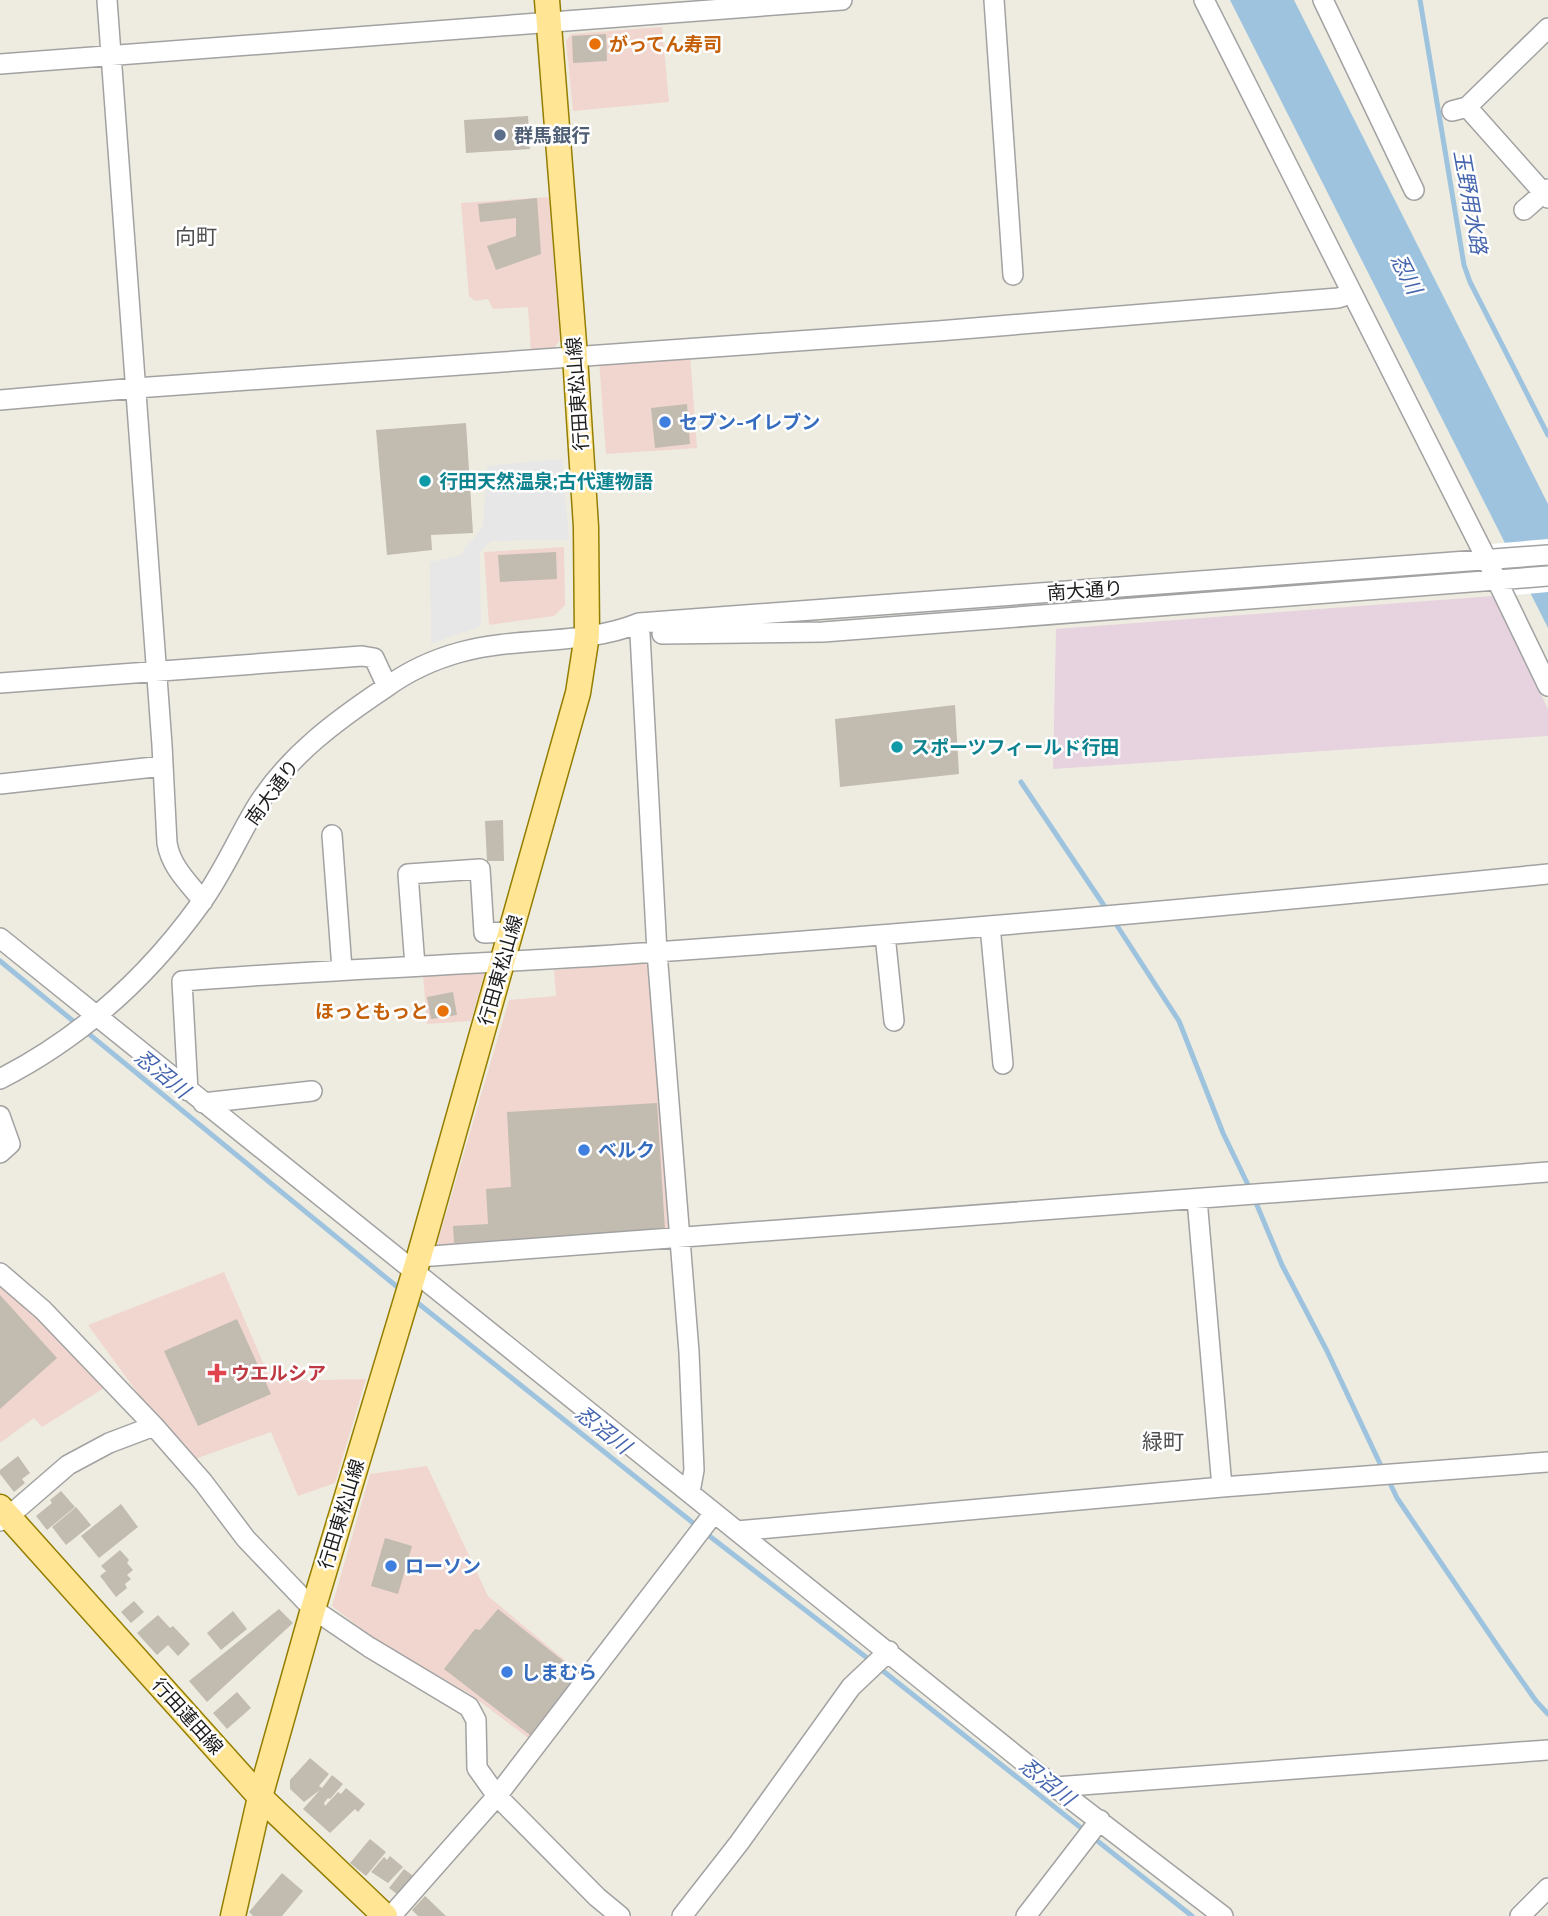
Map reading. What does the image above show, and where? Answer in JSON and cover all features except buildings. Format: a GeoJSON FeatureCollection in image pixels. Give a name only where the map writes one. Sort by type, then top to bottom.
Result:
{"type":"FeatureCollection","features":[{"type":"Feature","properties":{"kind":"main road","name":"行田東松山線"},"geometry":{"type":"LineString","coordinates":[[233,1916],[260,1797],[313,1609],[417,1264],[578,693],[587,635],[586,527],[548,11]]}},
{"type":"Feature","properties":{"kind":"main road","name":"行田蓮田線"},"geometry":{"type":"LineString","coordinates":[[3,1515],[260,1797],[385,1916]]}},
{"type":"Feature","properties":{"kind":"street"},"geometry":{"type":"LineString","coordinates":[[107,0],[169,857],[203,901]]}},
{"type":"Feature","properties":{"kind":"street"},"geometry":{"type":"LineString","coordinates":[[0,64],[548,11],[842,0]]}},
{"type":"Feature","properties":{"kind":"street"},"geometry":{"type":"LineString","coordinates":[[994,0],[1013,275]]}},
{"type":"Feature","properties":{"kind":"street"},"geometry":{"type":"LineString","coordinates":[[1204,0],[1351,294],[1493,559],[1548,686]]}},
{"type":"Feature","properties":{"kind":"street"},"geometry":{"type":"LineString","coordinates":[[1323,0],[1414,190]]}},
{"type":"Feature","properties":{"kind":"street"},"geometry":{"type":"LineString","coordinates":[[1524,210],[1546,193],[1459,109],[1548,28]]}},
{"type":"Feature","properties":{"kind":"street"},"geometry":{"type":"LineString","coordinates":[[0,400],[938,331],[1338,298],[1351,294]]}},
{"type":"Feature","properties":{"kind":"street","name":"南大通り"},"geometry":{"type":"LineString","coordinates":[[631,632],[639,623],[1548,555]]}},
{"type":"Feature","properties":{"kind":"street","name":"南大通り"},"geometry":{"type":"LineString","coordinates":[[0,1079],[59,1046],[97,1017],[162,954],[203,901],[258,804],[294,758],[337,722],[387,686],[415,670],[462,652],[587,635],[631,632],[823,632],[1548,576]]}},
{"type":"Feature","properties":{"kind":"street"},"geometry":{"type":"LineString","coordinates":[[631,632],[689,1352],[694,1470],[690,1492]]}},
{"type":"Feature","properties":{"kind":"street"},"geometry":{"type":"LineString","coordinates":[[0,683],[362,656],[374,657],[387,686]]}},
{"type":"Feature","properties":{"kind":"street"},"geometry":{"type":"LineString","coordinates":[[0,784],[163,766]]}},
{"type":"Feature","properties":{"kind":"street"},"geometry":{"type":"LineString","coordinates":[[332,835],[342,969]]}},
{"type":"Feature","properties":{"kind":"street"},"geometry":{"type":"LineString","coordinates":[[415,966],[408,874],[480,869],[484,933],[510,932]]}},
{"type":"Feature","properties":{"kind":"street"},"geometry":{"type":"LineString","coordinates":[[195,1097],[182,981],[342,969],[502,963],[990,926],[1165,912],[1548,874]]}},
{"type":"Feature","properties":{"kind":"street"},"geometry":{"type":"LineString","coordinates":[[990,926],[1003,1064]]}},
{"type":"Feature","properties":{"kind":"street"},"geometry":{"type":"LineString","coordinates":[[885,934],[894,1021]]}},
{"type":"Feature","properties":{"kind":"street"},"geometry":{"type":"LineString","coordinates":[[0,938],[195,1097],[417,1264],[714,1513],[1055,1787],[1223,1916]]}},
{"type":"Feature","properties":{"kind":"street"},"geometry":{"type":"LineString","coordinates":[[195,1097],[312,1091]]}},
{"type":"Feature","properties":{"kind":"street"},"geometry":{"type":"LineString","coordinates":[[0,1116],[10,1144],[0,1153]]}},
{"type":"Feature","properties":{"kind":"street"},"geometry":{"type":"LineString","coordinates":[[417,1264],[680,1239],[1548,1172]]}},
{"type":"Feature","properties":{"kind":"street"},"geometry":{"type":"LineString","coordinates":[[1196,1199],[1222,1487]]}},
{"type":"Feature","properties":{"kind":"street"},"geometry":{"type":"LineString","coordinates":[[0,1273],[43,1310],[154,1426],[203,1482],[246,1539],[313,1609],[369,1647],[469,1707],[476,1720],[477,1768],[498,1796],[597,1897],[620,1916]]}},
{"type":"Feature","properties":{"kind":"street"},"geometry":{"type":"LineString","coordinates":[[3,1515],[68,1465],[109,1443],[154,1426]]}},
{"type":"Feature","properties":{"kind":"street"},"geometry":{"type":"LineString","coordinates":[[737,1531],[1222,1487],[1548,1462]]}},
{"type":"Feature","properties":{"kind":"street"},"geometry":{"type":"LineString","coordinates":[[391,1916],[498,1796],[714,1513]]}},
{"type":"Feature","properties":{"kind":"street"},"geometry":{"type":"LineString","coordinates":[[682,1916],[739,1843],[852,1687],[889,1651]]}},
{"type":"Feature","properties":{"kind":"street"},"geometry":{"type":"LineString","coordinates":[[1055,1787],[1548,1750]]}},
{"type":"Feature","properties":{"kind":"street"},"geometry":{"type":"LineString","coordinates":[[1026,1916],[1100,1820]]}},
{"type":"Feature","properties":{"kind":"street"},"geometry":{"type":"LineString","coordinates":[[1520,1916],[1548,1888]]}},
{"type":"Feature","properties":{"kind":"shaded area"},"geometry":{"type":"Polygon","coordinates":[[[662,27],[669,102],[573,111],[566,41],[571,34],[662,27]]]}},
{"type":"Feature","properties":{"kind":"shaded area"},"geometry":{"type":"Polygon","coordinates":[[[549,197],[560,340],[551,352],[531,353],[528,307],[493,309],[488,299],[475,301],[469,296],[461,203],[549,197]]]}},
{"type":"Feature","properties":{"kind":"shaded area"},"geometry":{"type":"Polygon","coordinates":[[[690,354],[697,448],[606,454],[599,361],[690,354]]]}},
{"type":"Feature","properties":{"kind":"shaded area"},"geometry":{"type":"Polygon","coordinates":[[[562,459],[569,540],[491,541],[480,553],[481,626],[431,644],[430,562],[460,555],[483,526],[487,466],[562,459]]]}},
{"type":"Feature","properties":{"kind":"shaded area"},"geometry":{"type":"Polygon","coordinates":[[[564,547],[565,605],[554,616],[489,625],[484,552],[564,547]]]}},
{"type":"Feature","properties":{"kind":"shaded area"},"geometry":{"type":"Polygon","coordinates":[[[1493,596],[1548,709],[1548,736],[1053,769],[1056,629],[1493,596]]]}},
{"type":"Feature","properties":{"kind":"shaded area"},"geometry":{"type":"Polygon","coordinates":[[[643,962],[651,969],[672,1230],[436,1248],[509,1000],[556,996],[554,970],[643,962]]]}},
{"type":"Feature","properties":{"kind":"shaded area"},"geometry":{"type":"Polygon","coordinates":[[[485,971],[471,1021],[427,1024],[423,974],[485,971]]]}},
{"type":"Feature","properties":{"kind":"shaded area"},"geometry":{"type":"Polygon","coordinates":[[[224,1272],[271,1381],[366,1379],[335,1483],[298,1496],[271,1432],[195,1459],[150,1410],[88,1325],[224,1272]]]}},
{"type":"Feature","properties":{"kind":"shaded area"},"geometry":{"type":"Polygon","coordinates":[[[2,1282],[109,1385],[42,1427],[34,1418],[0,1443],[0,1284],[2,1282]]]}},
{"type":"Feature","properties":{"kind":"shaded area"},"geometry":{"type":"Polygon","coordinates":[[[427,1466],[488,1596],[585,1677],[535,1743],[470,1694],[376,1640],[332,1606],[370,1474],[427,1466]]]}},
{"type":"Feature","properties":{"kind":"water","name":"忍川"},"geometry":{"type":"Polygon","coordinates":[[[1230,0],[1294,0],[1548,504],[1548,628],[1230,0]]]}},
{"type":"Feature","properties":{"kind":"pier"},"geometry":{"type":"Polygon","coordinates":[[[1548,539],[1548,592],[1515,595],[1491,544],[1548,539]]]}},
{"type":"Feature","properties":{"kind":"waterway","name":"玉野用水路"},"geometry":{"type":"LineString","coordinates":[[1420,0],[1464,265],[1470,282],[1548,435]]}},
{"type":"Feature","properties":{"kind":"waterway"},"geometry":{"type":"LineString","coordinates":[[1021,782],[1107,910]]}},
{"type":"Feature","properties":{"kind":"waterway"},"geometry":{"type":"LineString","coordinates":[[1114,921],[1179,1021],[1223,1133],[1250,1189]]}},
{"type":"Feature","properties":{"kind":"waterway","name":"忍沼川"},"geometry":{"type":"LineString","coordinates":[[0,961],[401,1290]]}},
{"type":"Feature","properties":{"kind":"waterway"},"geometry":{"type":"LineString","coordinates":[[1254,1198],[1282,1265],[1327,1351],[1383,1470]]}},
{"type":"Feature","properties":{"kind":"waterway","name":"忍沼川"},"geometry":{"type":"LineString","coordinates":[[414,1300],[871,1661]]}},
{"type":"Feature","properties":{"kind":"waterway"},"geometry":{"type":"LineString","coordinates":[[1388,1479],[1397,1498],[1503,1654],[1548,1714]]}},
{"type":"Feature","properties":{"kind":"waterway","name":"忍沼川"},"geometry":{"type":"LineString","coordinates":[[878,1667],[1192,1916]]}},
{"type":"Feature","properties":{"kind":"place","name":"がってん寿司"},"geometry":{"type":"Point","coordinates":[595,44]}},
{"type":"Feature","properties":{"kind":"place","name":"群馬銀行"},"geometry":{"type":"Point","coordinates":[500,135]}},
{"type":"Feature","properties":{"kind":"place","name":"セブン-イレブン"},"geometry":{"type":"Point","coordinates":[665,422]}},
{"type":"Feature","properties":{"kind":"place","name":"行田天然温泉;古代蓮物語"},"geometry":{"type":"Point","coordinates":[425,481]}},
{"type":"Feature","properties":{"kind":"place","name":"スポーツフィールド行田"},"geometry":{"type":"Point","coordinates":[897,747]}},
{"type":"Feature","properties":{"kind":"place","name":"ほっともっと"},"geometry":{"type":"Point","coordinates":[443,1011]}},
{"type":"Feature","properties":{"kind":"place","name":"ベルク"},"geometry":{"type":"Point","coordinates":[584,1150]}},
{"type":"Feature","properties":{"kind":"place","name":"ウエルシア"},"geometry":{"type":"Point","coordinates":[217,1373]}},
{"type":"Feature","properties":{"kind":"place","name":"ローソン"},"geometry":{"type":"Point","coordinates":[391,1566]}},
{"type":"Feature","properties":{"kind":"place","name":"しまむら"},"geometry":{"type":"Point","coordinates":[507,1672]}},
{"type":"Feature","properties":{"kind":"district","name":"向町"},"geometry":{"type":"Point","coordinates":[196,237]}},
{"type":"Feature","properties":{"kind":"district","name":"緑町"},"geometry":{"type":"Point","coordinates":[1163,1442]}}]}
